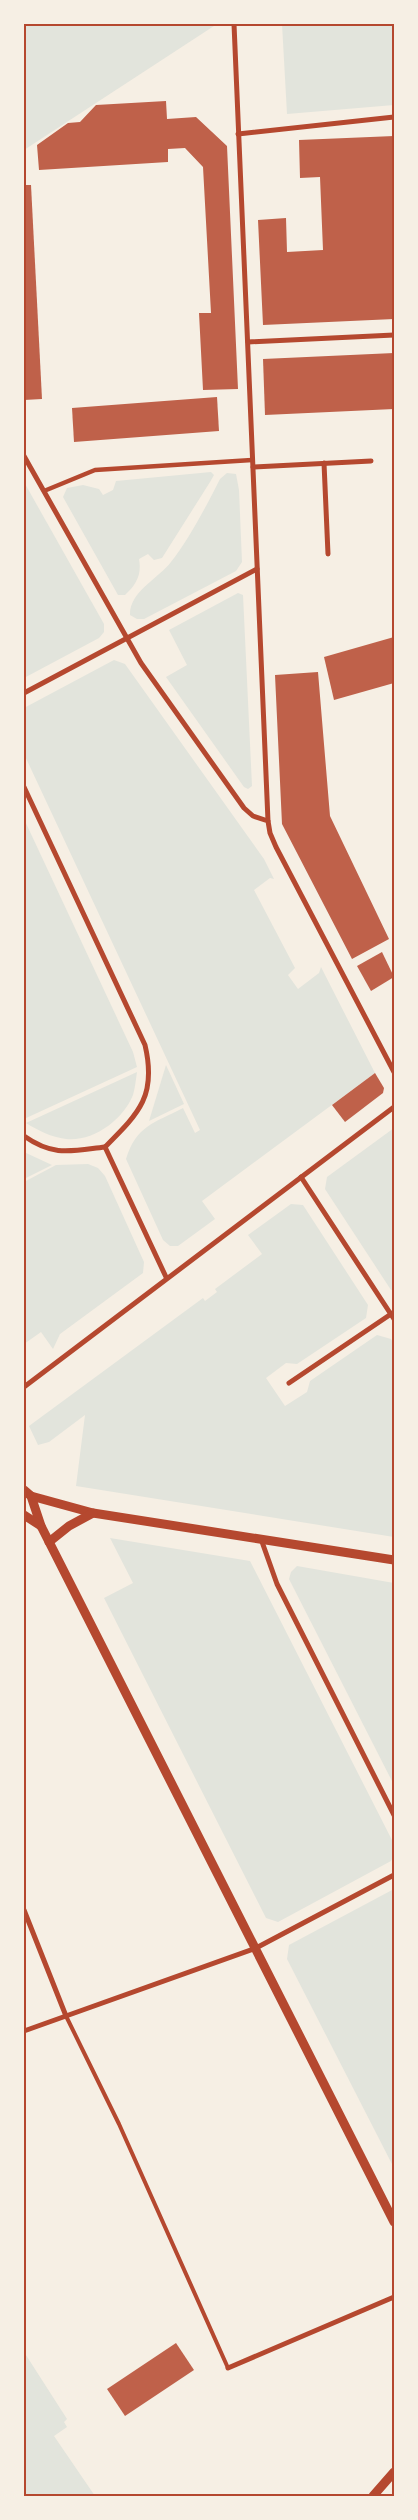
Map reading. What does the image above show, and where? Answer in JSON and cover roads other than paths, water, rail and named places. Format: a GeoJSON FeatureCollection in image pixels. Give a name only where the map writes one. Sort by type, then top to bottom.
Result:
{"type":"FeatureCollection","features":[{"type":"Feature","properties":{"kind":"street"},"geometry":{"type":"LineString","coordinates":[[234,24],[268,821],[270,833],[276,847],[394,1072]]}},
{"type":"Feature","properties":{"kind":"street"},"geometry":{"type":"LineString","coordinates":[[238,134],[394,118]]}},
{"type":"Feature","properties":{"kind":"street"},"geometry":{"type":"LineString","coordinates":[[248,342],[394,335]]}},
{"type":"Feature","properties":{"kind":"street"},"geometry":{"type":"LineString","coordinates":[[24,456],[141,663],[244,808],[253,816],[268,821]]}},
{"type":"Feature","properties":{"kind":"street"},"geometry":{"type":"LineString","coordinates":[[44,491],[95,470],[252,460]]}},
{"type":"Feature","properties":{"kind":"street"},"geometry":{"type":"LineString","coordinates":[[253,467],[371,461]]}},
{"type":"Feature","properties":{"kind":"street"},"geometry":{"type":"LineString","coordinates":[[324,463],[328,554]]}},
{"type":"Feature","properties":{"kind":"street"},"geometry":{"type":"LineString","coordinates":[[24,693],[257,569]]}},
{"type":"Feature","properties":{"kind":"street"},"geometry":{"type":"LineString","coordinates":[[24,787],[145,1045],[149,1064],[147,1094],[135,1118],[105,1147],[59,1152],[35,1144],[24,1136]]}},
{"type":"Feature","properties":{"kind":"street"},"geometry":{"type":"LineString","coordinates":[[24,1387],[394,1107]]}},
{"type":"Feature","properties":{"kind":"street"},"geometry":{"type":"LineString","coordinates":[[105,1147],[166,1278]]}},
{"type":"Feature","properties":{"kind":"street"},"geometry":{"type":"LineString","coordinates":[[289,1383],[393,1315],[301,1177]]}},
{"type":"Feature","properties":{"kind":"street"},"geometry":{"type":"LineString","coordinates":[[27,1493],[93,1513],[394,1560]]}},
{"type":"Feature","properties":{"kind":"street"},"geometry":{"type":"LineString","coordinates":[[27,1493],[49,1542],[394,2222]]}},
{"type":"Feature","properties":{"kind":"street"},"geometry":{"type":"LineString","coordinates":[[49,1542],[69,1526],[93,1513]]}},
{"type":"Feature","properties":{"kind":"street"},"geometry":{"type":"LineString","coordinates":[[24,1515],[41,1526]]}},
{"type":"Feature","properties":{"kind":"street"},"geometry":{"type":"LineString","coordinates":[[261,1538],[277,1584],[394,1815]]}},
{"type":"Feature","properties":{"kind":"street"},"geometry":{"type":"LineString","coordinates":[[24,2032],[256,1948],[394,1874]]}},
{"type":"Feature","properties":{"kind":"street"},"geometry":{"type":"LineString","coordinates":[[24,1910],[66,2016]]}},
{"type":"Feature","properties":{"kind":"street"},"geometry":{"type":"LineString","coordinates":[[228,2368],[394,2296]]}},
{"type":"Feature","properties":{"kind":"street"},"geometry":{"type":"LineString","coordinates":[[373,2496],[394,2472]]}},
{"type":"Feature","properties":{"kind":"lane"},"geometry":{"type":"LineString","coordinates":[[66,2016],[119,2124],[228,2368]]}}]}
